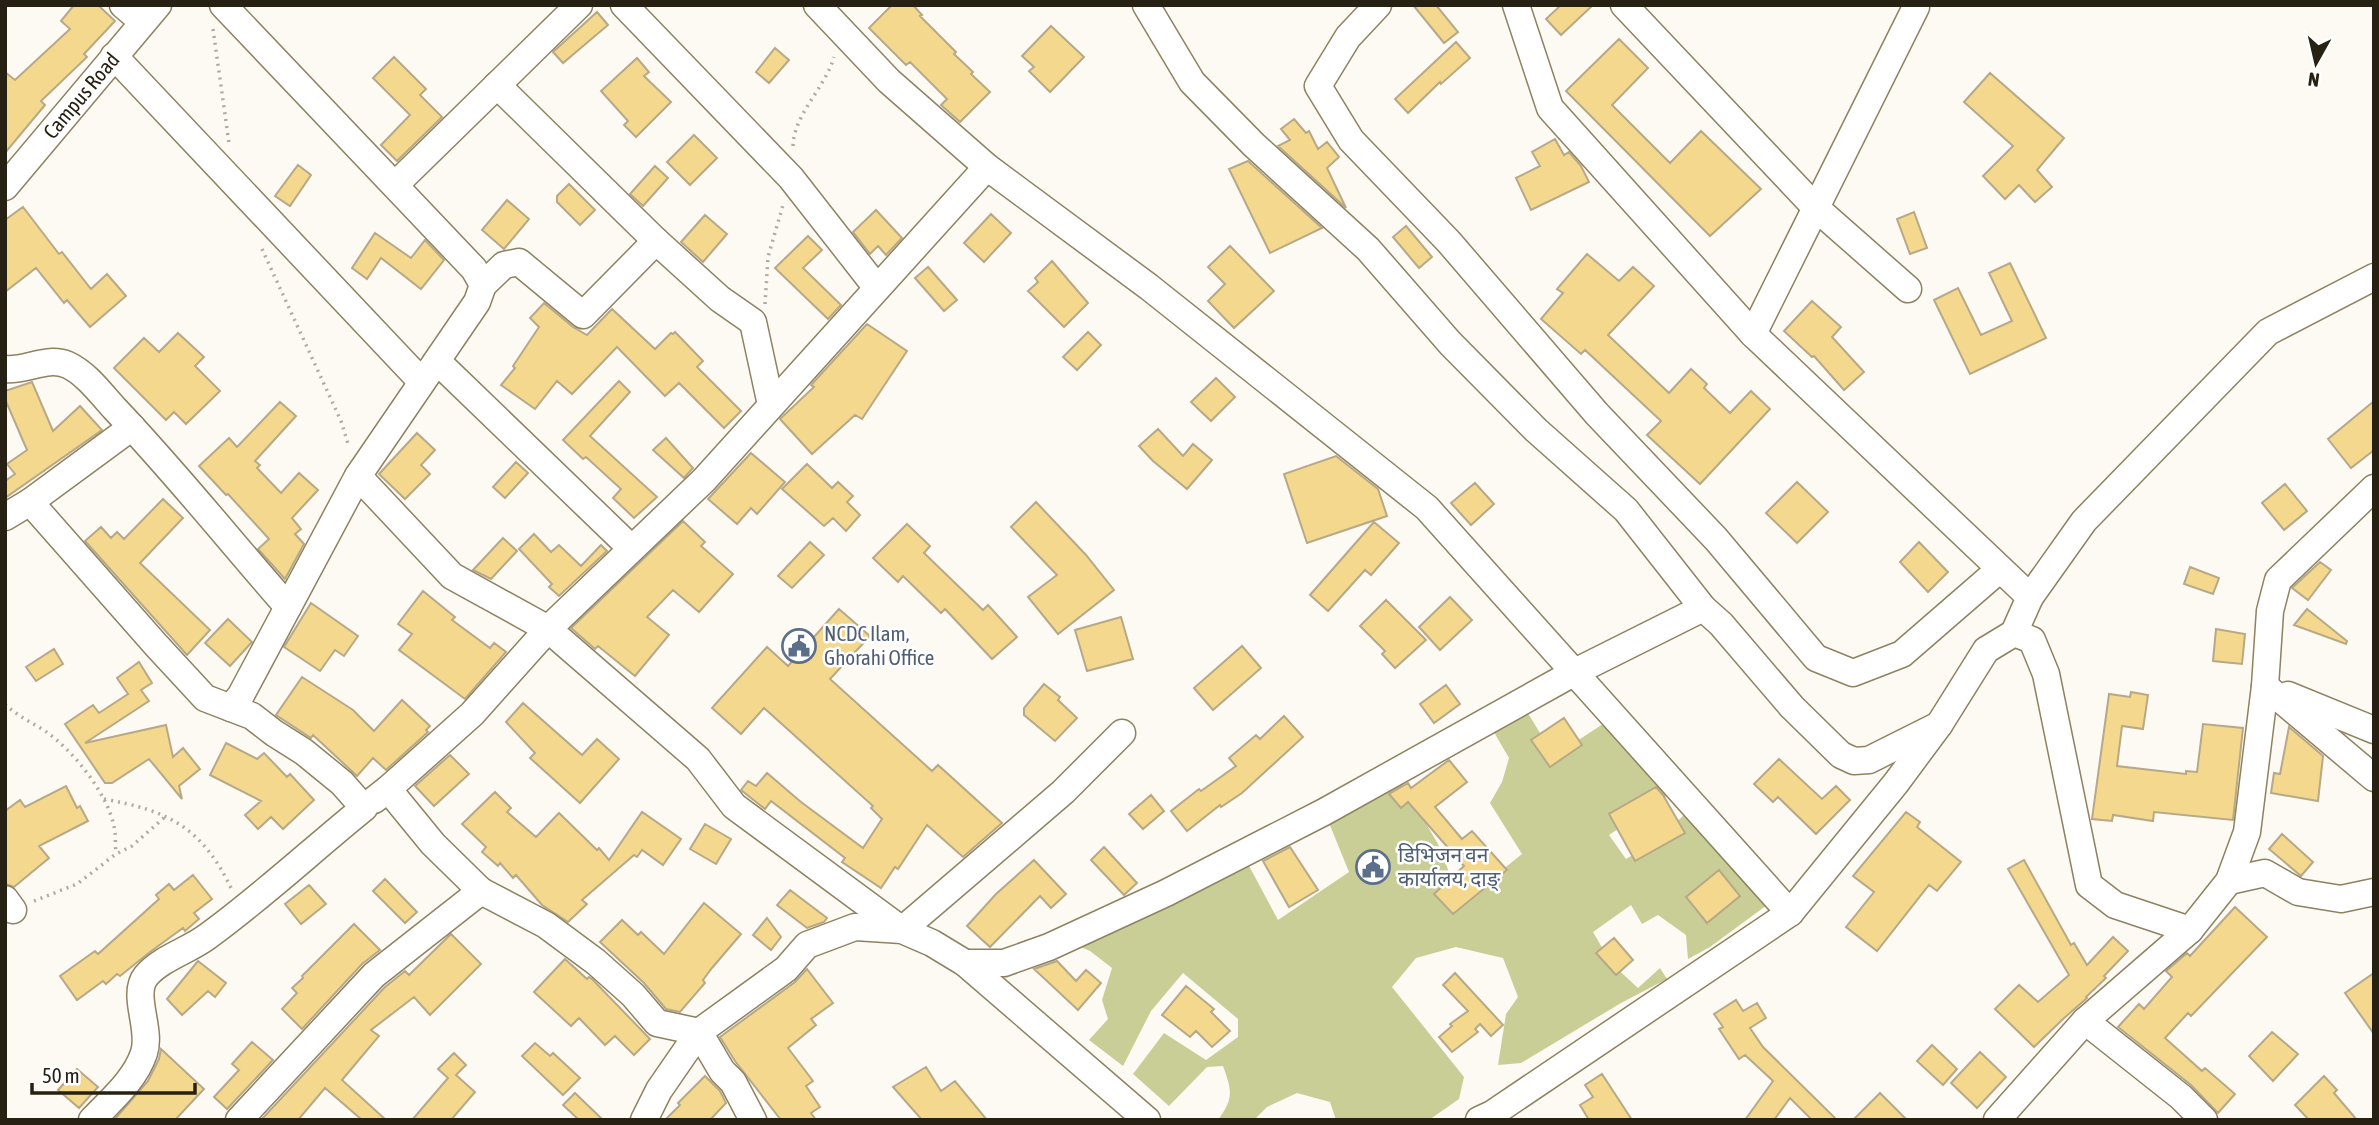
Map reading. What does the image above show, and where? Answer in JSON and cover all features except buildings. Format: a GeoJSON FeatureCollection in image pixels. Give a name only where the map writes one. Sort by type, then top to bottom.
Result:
{"type":"FeatureCollection","features":[{"type":"Feature","properties":{"kind":"street"},"geometry":{"type":"LineString","coordinates":[[122,5],[151,14]]}},
{"type":"Feature","properties":{"kind":"street"},"geometry":{"type":"LineString","coordinates":[[223,5],[474,269],[483,285]]}},
{"type":"Feature","properties":{"kind":"street"},"geometry":{"type":"LineString","coordinates":[[395,185],[579,5]]}},
{"type":"Feature","properties":{"kind":"street"},"geometry":{"type":"LineString","coordinates":[[624,5],[791,178],[877,288]]}},
{"type":"Feature","properties":{"kind":"street"},"geometry":{"type":"LineString","coordinates":[[817,5],[889,81],[987,167],[1149,287],[1427,508],[1790,913]]}},
{"type":"Feature","properties":{"kind":"street"},"geometry":{"type":"LineString","coordinates":[[1146,5],[1192,82],[1254,145],[1368,248],[1450,343],[1535,430],[1626,510],[1703,608],[1721,624],[1792,707],[1841,755],[1854,761],[1869,760],[1939,725]]}},
{"type":"Feature","properties":{"kind":"street"},"geometry":{"type":"LineString","coordinates":[[1378,5],[1348,37],[1318,86],[1351,140],[1449,242],[1597,414],[1716,539],[1816,658],[1853,673],[1902,654],[2000,569]]}},
{"type":"Feature","properties":{"kind":"street"},"geometry":{"type":"LineString","coordinates":[[1516,5],[1550,108],[1753,334],[2030,597]]}},
{"type":"Feature","properties":{"kind":"street"},"geometry":{"type":"LineString","coordinates":[[1624,5],[1816,208],[1908,289]]}},
{"type":"Feature","properties":{"kind":"street"},"geometry":{"type":"LineString","coordinates":[[1753,334],[1916,7]]}},
{"type":"Feature","properties":{"kind":"street","name":"Campus Road"},"geometry":{"type":"LineString","coordinates":[[5,187],[151,14]]}},
{"type":"Feature","properties":{"kind":"street"},"geometry":{"type":"LineString","coordinates":[[114,56],[429,372],[631,548]]}},
{"type":"Feature","properties":{"kind":"street"},"geometry":{"type":"LineString","coordinates":[[497,85],[656,241],[720,299],[753,322],[771,405]]}},
{"type":"Feature","properties":{"kind":"street"},"geometry":{"type":"LineString","coordinates":[[92,1120],[128,1082],[144,1053],[147,1031],[140,988],[146,976],[205,938],[242,910],[388,789],[472,714],[548,629],[704,480],[987,167]]}},
{"type":"Feature","properties":{"kind":"street"},"geometry":{"type":"LineString","coordinates":[[231,708],[358,476],[477,302],[483,285],[504,265],[519,262],[583,315],[656,241]]}},
{"type":"Feature","properties":{"kind":"street"},"geometry":{"type":"LineString","coordinates":[[1479,1120],[1492,1114],[1790,913],[1896,783],[1939,725],[1986,650],[2014,633],[2030,597],[2084,521],[2268,332],[2374,278]]}},
{"type":"Feature","properties":{"kind":"street"},"geometry":{"type":"LineString","coordinates":[[5,369],[15,370],[47,362],[66,364],[80,373],[132,427],[288,607]]}},
{"type":"Feature","properties":{"kind":"street"},"geometry":{"type":"LineString","coordinates":[[5,517],[30,502],[132,427]]}},
{"type":"Feature","properties":{"kind":"street"},"geometry":{"type":"LineString","coordinates":[[358,476],[452,576],[548,629],[698,759],[734,806],[902,930],[932,943],[965,963],[1142,1118]]}},
{"type":"Feature","properties":{"kind":"street"},"geometry":{"type":"LineString","coordinates":[[1997,1120],[2085,1021],[2190,930],[2229,881],[2247,832],[2265,686],[2270,611],[2278,580],[2374,488]]}},
{"type":"Feature","properties":{"kind":"street"},"geometry":{"type":"LineString","coordinates":[[30,502],[205,698],[252,716],[304,752],[342,783],[364,808]]}},
{"type":"Feature","properties":{"kind":"street"},"geometry":{"type":"LineString","coordinates":[[965,963],[1004,963],[1049,947],[1166,893],[1324,812],[1574,672],[1703,608]]}},
{"type":"Feature","properties":{"kind":"street"},"geometry":{"type":"LineString","coordinates":[[2014,633],[2032,640],[2046,674],[2089,885],[2115,905],[2190,930]]}},
{"type":"Feature","properties":{"kind":"street"},"geometry":{"type":"LineString","coordinates":[[2265,686],[2374,730]]}},
{"type":"Feature","properties":{"kind":"street"},"geometry":{"type":"LineString","coordinates":[[2265,686],[2374,778]]}},
{"type":"Feature","properties":{"kind":"street"},"geometry":{"type":"LineString","coordinates":[[644,1120],[659,1090],[699,1032],[786,969],[807,945],[855,927],[902,930],[1063,792],[1122,733]]}},
{"type":"Feature","properties":{"kind":"street"},"geometry":{"type":"LineString","coordinates":[[388,789],[433,844],[481,891],[546,925],[596,962],[633,995],[657,1023],[699,1032],[722,1071],[733,1082],[752,1120]]}},
{"type":"Feature","properties":{"kind":"street"},"geometry":{"type":"LineString","coordinates":[[2229,881],[2265,873],[2298,892],[2341,900],[2374,892]]}},
{"type":"Feature","properties":{"kind":"street"},"geometry":{"type":"LineString","coordinates":[[239,1120],[374,975],[481,891]]}},
{"type":"Feature","properties":{"kind":"street"},"geometry":{"type":"LineString","coordinates":[[2085,1021],[2181,1097],[2204,1120]]}},
{"type":"Feature","properties":{"kind":"path"},"geometry":{"type":"LineString","coordinates":[[5,704],[16,715],[46,732],[73,756],[103,799],[114,826],[116,853]]}},
{"type":"Feature","properties":{"kind":"path"},"geometry":{"type":"LineString","coordinates":[[103,799],[135,805],[166,816],[191,831],[222,869],[242,910]]}},
{"type":"Feature","properties":{"kind":"path"},"geometry":{"type":"LineString","coordinates":[[9,904],[77,884],[116,853],[132,846],[166,816]]}},
{"type":"Feature","properties":{"kind":"green space"},"geometry":{"type":"Polygon","coordinates":[[[1526,710],[1554,756],[1606,722],[1668,795],[1609,835],[1626,859],[1656,841],[1684,815],[1767,905],[1710,947],[1688,959],[1686,935],[1658,915],[1642,924],[1631,905],[1593,932],[1611,963],[1638,988],[1660,968],[1667,979],[1621,1003],[1521,1063],[1498,1065],[1506,1014],[1518,997],[1503,958],[1456,947],[1416,958],[1392,987],[1464,1077],[1459,1099],[1429,1120],[1336,1120],[1330,1102],[1297,1093],[1267,1107],[1254,1120],[1218,1120],[1227,1106],[1230,1094],[1223,1066],[1207,1067],[1169,1106],[1133,1074],[1164,1033],[1206,1060],[1238,1037],[1238,1019],[1183,973],[1151,1011],[1123,1066],[1089,1040],[1108,1019],[1102,1000],[1112,968],[1090,951],[1063,939],[1241,851],[1278,920],[1349,872],[1325,813],[1398,776],[1438,844],[1449,872],[1471,895],[1522,854],[1490,803],[1502,782],[1509,758],[1488,722],[1526,710]]]}},
{"type":"Feature","properties":{"kind":"place","name":"NCDC Ilam, Ghorahi Office"},"geometry":{"type":"Point","coordinates":[799,646]}},
{"type":"Feature","properties":{"kind":"place","name":"डिभिजन वन कार्यालय, दाङ्"},"geometry":{"type":"Point","coordinates":[1373,867]}}]}
